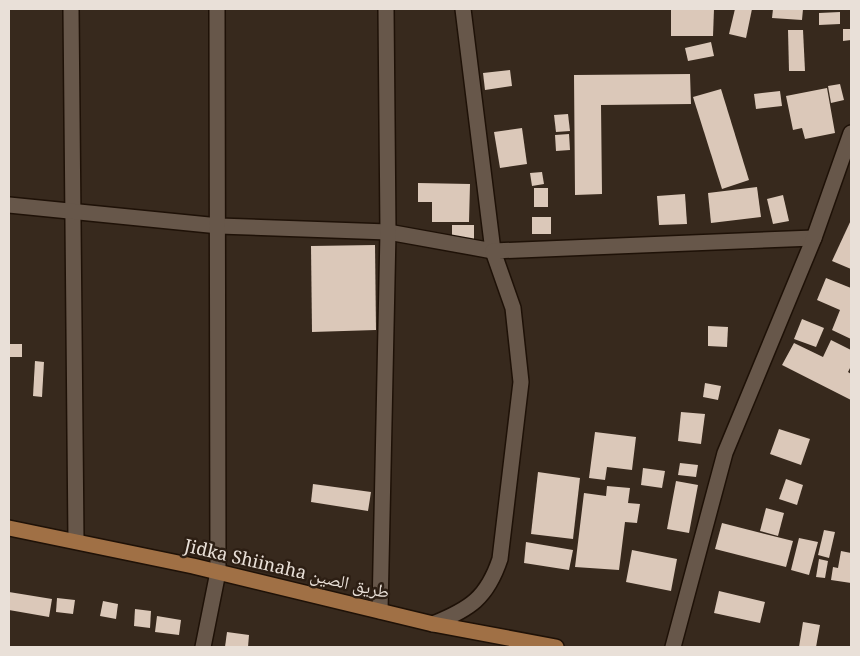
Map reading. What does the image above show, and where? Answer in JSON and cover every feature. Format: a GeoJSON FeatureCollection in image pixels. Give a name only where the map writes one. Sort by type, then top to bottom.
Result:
{"type":"FeatureCollection","features":[{"type":"Feature","properties":{"kind":"main road","name":"Jidka Shiinaha طريق الصين"},"geometry":{"type":"LineString","coordinates":[[9,528],[218,572],[433,624],[556,647]]}},
{"type":"Feature","properties":{"kind":"street"},"geometry":{"type":"LineString","coordinates":[[71,9],[76,541]]}},
{"type":"Feature","properties":{"kind":"street"},"geometry":{"type":"LineString","coordinates":[[203,647],[218,572],[219,226],[217,9]]}},
{"type":"Feature","properties":{"kind":"street"},"geometry":{"type":"LineString","coordinates":[[380,611],[388,232],[386,9]]}},
{"type":"Feature","properties":{"kind":"street"},"geometry":{"type":"LineString","coordinates":[[433,624],[456,614],[479,600],[493,580],[500,559],[521,382],[513,308],[493,251],[463,9]]}},
{"type":"Feature","properties":{"kind":"street"},"geometry":{"type":"LineString","coordinates":[[673,647],[725,453],[814,238],[851,133]]}},
{"type":"Feature","properties":{"kind":"street"},"geometry":{"type":"LineString","coordinates":[[9,205],[219,226],[388,232],[493,251],[814,238]]}},
{"type":"Feature","properties":{"kind":"building"},"geometry":{"type":"Polygon","coordinates":[[[671,9],[714,9],[713,36],[671,36],[671,9]]]}},
{"type":"Feature","properties":{"kind":"building"},"geometry":{"type":"Polygon","coordinates":[[[735,9],[752,9],[746,38],[729,34],[735,9]]]}},
{"type":"Feature","properties":{"kind":"building"},"geometry":{"type":"Polygon","coordinates":[[[773,9],[803,9],[802,20],[772,18],[773,9]]]}},
{"type":"Feature","properties":{"kind":"building"},"geometry":{"type":"Polygon","coordinates":[[[840,12],[840,24],[819,25],[819,13],[840,12]]]}},
{"type":"Feature","properties":{"kind":"building"},"geometry":{"type":"Polygon","coordinates":[[[843,29],[851,29],[851,40],[843,41],[843,29]]]}},
{"type":"Feature","properties":{"kind":"building"},"geometry":{"type":"Polygon","coordinates":[[[788,30],[803,30],[805,71],[789,71],[788,30]]]}},
{"type":"Feature","properties":{"kind":"building"},"geometry":{"type":"Polygon","coordinates":[[[711,42],[714,56],[688,61],[685,48],[711,42]]]}},
{"type":"Feature","properties":{"kind":"building"},"geometry":{"type":"Polygon","coordinates":[[[510,70],[512,86],[485,90],[483,73],[510,70]]]}},
{"type":"Feature","properties":{"kind":"building"},"geometry":{"type":"Polygon","coordinates":[[[690,74],[691,104],[601,105],[602,194],[575,195],[574,75],[690,74]]]}},
{"type":"Feature","properties":{"kind":"building"},"geometry":{"type":"Polygon","coordinates":[[[840,84],[844,100],[831,103],[828,86],[840,84]]]}},
{"type":"Feature","properties":{"kind":"building"},"geometry":{"type":"Polygon","coordinates":[[[827,88],[835,133],[805,139],[802,128],[793,130],[786,96],[827,88]]]}},
{"type":"Feature","properties":{"kind":"building"},"geometry":{"type":"Polygon","coordinates":[[[721,89],[749,180],[722,189],[693,97],[721,89]]]}},
{"type":"Feature","properties":{"kind":"building"},"geometry":{"type":"Polygon","coordinates":[[[780,91],[782,106],[756,109],[754,94],[780,91]]]}},
{"type":"Feature","properties":{"kind":"building"},"geometry":{"type":"Polygon","coordinates":[[[568,114],[570,131],[556,132],[554,115],[568,114]]]}},
{"type":"Feature","properties":{"kind":"building"},"geometry":{"type":"Polygon","coordinates":[[[522,128],[527,164],[500,168],[494,132],[522,128]]]}},
{"type":"Feature","properties":{"kind":"building"},"geometry":{"type":"Polygon","coordinates":[[[569,134],[570,150],[556,151],[555,135],[569,134]]]}},
{"type":"Feature","properties":{"kind":"building"},"geometry":{"type":"Polygon","coordinates":[[[542,172],[544,184],[532,186],[530,173],[542,172]]]}},
{"type":"Feature","properties":{"kind":"building"},"geometry":{"type":"Polygon","coordinates":[[[418,183],[470,184],[469,222],[432,222],[432,202],[418,202],[418,183]]]}},
{"type":"Feature","properties":{"kind":"building"},"geometry":{"type":"Polygon","coordinates":[[[757,187],[761,217],[711,223],[708,193],[757,187]]]}},
{"type":"Feature","properties":{"kind":"building"},"geometry":{"type":"Polygon","coordinates":[[[534,188],[548,188],[548,207],[534,207],[534,188]]]}},
{"type":"Feature","properties":{"kind":"building"},"geometry":{"type":"Polygon","coordinates":[[[685,194],[687,224],[659,225],[657,196],[685,194]]]}},
{"type":"Feature","properties":{"kind":"building"},"geometry":{"type":"Polygon","coordinates":[[[783,195],[789,221],[773,224],[767,199],[783,195]]]}},
{"type":"Feature","properties":{"kind":"building"},"geometry":{"type":"Polygon","coordinates":[[[532,217],[551,217],[551,234],[532,234],[532,217]]]}},
{"type":"Feature","properties":{"kind":"building"},"geometry":{"type":"Polygon","coordinates":[[[851,220],[851,269],[832,261],[851,220]]]}},
{"type":"Feature","properties":{"kind":"building"},"geometry":{"type":"Polygon","coordinates":[[[452,225],[474,225],[474,239],[452,239],[452,225]]]}},
{"type":"Feature","properties":{"kind":"building"},"geometry":{"type":"Polygon","coordinates":[[[375,245],[376,330],[312,332],[311,246],[375,245]]]}},
{"type":"Feature","properties":{"kind":"building"},"geometry":{"type":"Polygon","coordinates":[[[826,278],[851,288],[851,339],[832,330],[840,310],[817,300],[826,278]]]}},
{"type":"Feature","properties":{"kind":"building"},"geometry":{"type":"Polygon","coordinates":[[[802,319],[824,328],[816,347],[794,339],[802,319]]]}},
{"type":"Feature","properties":{"kind":"building"},"geometry":{"type":"Polygon","coordinates":[[[708,326],[728,327],[727,347],[708,346],[708,326]]]}},
{"type":"Feature","properties":{"kind":"building"},"geometry":{"type":"Polygon","coordinates":[[[831,340],[851,350],[851,366],[848,372],[851,374],[851,400],[782,365],[794,343],[823,357],[831,340]]]}},
{"type":"Feature","properties":{"kind":"building"},"geometry":{"type":"Polygon","coordinates":[[[9,344],[22,344],[22,357],[9,357],[9,344]]]}},
{"type":"Feature","properties":{"kind":"building"},"geometry":{"type":"Polygon","coordinates":[[[35,361],[44,362],[42,397],[33,396],[35,361]]]}},
{"type":"Feature","properties":{"kind":"building"},"geometry":{"type":"Polygon","coordinates":[[[705,383],[721,386],[718,400],[703,397],[705,383]]]}},
{"type":"Feature","properties":{"kind":"building"},"geometry":{"type":"Polygon","coordinates":[[[681,412],[705,414],[701,444],[678,441],[681,412]]]}},
{"type":"Feature","properties":{"kind":"building"},"geometry":{"type":"Polygon","coordinates":[[[779,429],[810,439],[801,465],[770,454],[779,429]]]}},
{"type":"Feature","properties":{"kind":"building"},"geometry":{"type":"Polygon","coordinates":[[[595,432],[636,437],[632,470],[607,467],[605,480],[589,478],[595,432]]]}},
{"type":"Feature","properties":{"kind":"building"},"geometry":{"type":"Polygon","coordinates":[[[680,463],[698,465],[696,477],[678,475],[680,463]]]}},
{"type":"Feature","properties":{"kind":"building"},"geometry":{"type":"Polygon","coordinates":[[[643,468],[665,471],[662,488],[641,485],[643,468]]]}},
{"type":"Feature","properties":{"kind":"building"},"geometry":{"type":"Polygon","coordinates":[[[538,472],[580,478],[573,539],[531,534],[538,472]]]}},
{"type":"Feature","properties":{"kind":"building"},"geometry":{"type":"Polygon","coordinates":[[[786,479],[803,485],[797,505],[779,499],[786,479]]]}},
{"type":"Feature","properties":{"kind":"building"},"geometry":{"type":"Polygon","coordinates":[[[676,481],[698,485],[689,533],[667,529],[676,481]]]}},
{"type":"Feature","properties":{"kind":"building"},"geometry":{"type":"Polygon","coordinates":[[[313,484],[371,492],[368,511],[311,502],[313,484]]]}},
{"type":"Feature","properties":{"kind":"building"},"geometry":{"type":"Polygon","coordinates":[[[607,486],[630,488],[628,503],[640,504],[637,523],[625,522],[619,570],[575,567],[584,493],[606,496],[607,486]]]}},
{"type":"Feature","properties":{"kind":"building"},"geometry":{"type":"Polygon","coordinates":[[[766,508],[784,513],[778,536],[760,531],[766,508]]]}},
{"type":"Feature","properties":{"kind":"building"},"geometry":{"type":"Polygon","coordinates":[[[722,523],[793,541],[786,567],[715,549],[722,523]]]}},
{"type":"Feature","properties":{"kind":"building"},"geometry":{"type":"Polygon","coordinates":[[[824,530],[835,532],[829,558],[818,555],[824,530]]]}},
{"type":"Feature","properties":{"kind":"building"},"geometry":{"type":"Polygon","coordinates":[[[799,538],[818,542],[809,575],[791,570],[799,538]]]}},
{"type":"Feature","properties":{"kind":"building"},"geometry":{"type":"Polygon","coordinates":[[[526,542],[573,550],[569,570],[524,563],[526,542]]]}},
{"type":"Feature","properties":{"kind":"building"},"geometry":{"type":"Polygon","coordinates":[[[632,550],[677,559],[671,591],[626,582],[632,550]]]}},
{"type":"Feature","properties":{"kind":"building"},"geometry":{"type":"Polygon","coordinates":[[[841,551],[851,553],[851,583],[831,580],[833,567],[838,568],[841,551]]]}},
{"type":"Feature","properties":{"kind":"building"},"geometry":{"type":"Polygon","coordinates":[[[819,559],[828,561],[825,578],[816,577],[819,559]]]}},
{"type":"Feature","properties":{"kind":"building"},"geometry":{"type":"Polygon","coordinates":[[[719,591],[765,602],[760,623],[714,613],[719,591]]]}},
{"type":"Feature","properties":{"kind":"building"},"geometry":{"type":"Polygon","coordinates":[[[9,592],[52,599],[49,617],[9,610],[9,592]]]}},
{"type":"Feature","properties":{"kind":"building"},"geometry":{"type":"Polygon","coordinates":[[[57,598],[75,600],[73,614],[56,612],[57,598]]]}},
{"type":"Feature","properties":{"kind":"building"},"geometry":{"type":"Polygon","coordinates":[[[103,601],[118,604],[116,619],[100,616],[103,601]]]}},
{"type":"Feature","properties":{"kind":"building"},"geometry":{"type":"Polygon","coordinates":[[[135,609],[151,611],[150,628],[134,626],[135,609]]]}},
{"type":"Feature","properties":{"kind":"building"},"geometry":{"type":"Polygon","coordinates":[[[157,616],[181,620],[179,635],[155,632],[157,616]]]}},
{"type":"Feature","properties":{"kind":"building"},"geometry":{"type":"Polygon","coordinates":[[[803,622],[820,625],[816,647],[799,647],[803,622]]]}},
{"type":"Feature","properties":{"kind":"building"},"geometry":{"type":"Polygon","coordinates":[[[227,632],[249,635],[248,647],[225,647],[227,632]]]}}]}
